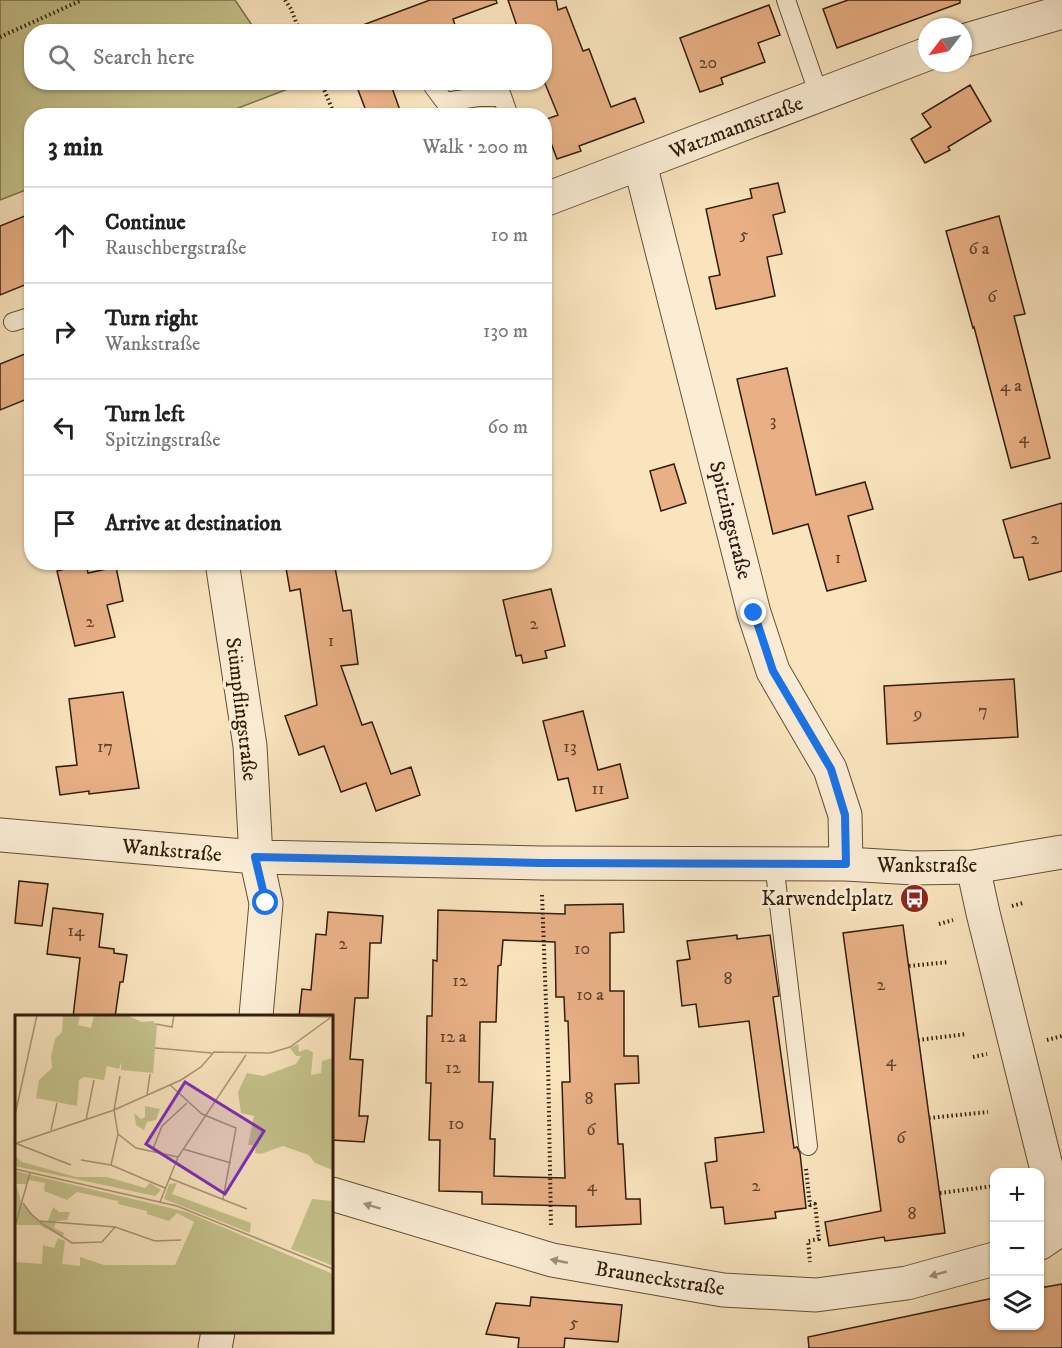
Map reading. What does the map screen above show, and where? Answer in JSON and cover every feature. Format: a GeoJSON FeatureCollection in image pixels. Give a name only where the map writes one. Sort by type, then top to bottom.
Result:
{"type":"FeatureCollection","features":[{"type":"Feature","properties":{"kind":"street"},"geometry":{"type":"LineString","coordinates":[[972,38],[1062,12]]}},
{"type":"Feature","properties":{"kind":"street","name":"Watzmannstraße"},"geometry":{"type":"LineString","coordinates":[[552,197],[918,57]]}},
{"type":"Feature","properties":{"kind":"street","name":"Spitzingstraße"},"geometry":{"type":"LineString","coordinates":[[640,164],[754,613],[773,671],[831,769],[845,815],[846,864]]}},
{"type":"Feature","properties":{"kind":"street","name":"Stümpflingstraße"},"geometry":{"type":"LineString","coordinates":[[223,570],[250,746],[255,857],[266,903],[256,1015]]}},
{"type":"Feature","properties":{"kind":"street","name":"Wankstraße"},"geometry":{"type":"LineString","coordinates":[[0,835],[255,857],[541,863],[774,863],[914,868],[973,867],[1062,852]]}},
{"type":"Feature","properties":{"kind":"street"},"geometry":{"type":"LineString","coordinates":[[973,867],[982,913],[1062,1223]]}},
{"type":"Feature","properties":{"kind":"street","name":"Brauneckstraße"},"geometry":{"type":"LineString","coordinates":[[333,1194],[552,1260],[723,1290],[816,1295],[907,1283],[990,1259]]}},
{"type":"Feature","properties":{"kind":"street"},"geometry":{"type":"LineString","coordinates":[[1044,1240],[1062,1228]]}},
{"type":"Feature","properties":{"kind":"street"},"geometry":{"type":"LineString","coordinates":[[215,1348],[218,1333]]}},
{"type":"Feature","properties":{"kind":"lane"},"geometry":{"type":"LineString","coordinates":[[786,0],[819,95]]}},
{"type":"Feature","properties":{"kind":"lane"},"geometry":{"type":"LineString","coordinates":[[436,90],[445,102],[478,97],[499,90],[506,108]]}},
{"type":"Feature","properties":{"kind":"lane"},"geometry":{"type":"LineString","coordinates":[[13,322],[24,319]]}},
{"type":"Feature","properties":{"kind":"lane"},"geometry":{"type":"LineString","coordinates":[[774,863],[808,1146]]}},
{"type":"Feature","properties":{"kind":"path"},"geometry":{"type":"LineString","coordinates":[[29,24],[82,0]]}},
{"type":"Feature","properties":{"kind":"path"},"geometry":{"type":"LineString","coordinates":[[285,0],[297,24]]}},
{"type":"Feature","properties":{"kind":"path"},"geometry":{"type":"LineString","coordinates":[[0,37],[24,26]]}},
{"type":"Feature","properties":{"kind":"path"},"geometry":{"type":"LineString","coordinates":[[324,90],[332,108]]}},
{"type":"Feature","properties":{"kind":"path"},"geometry":{"type":"LineString","coordinates":[[541,863],[552,1260]]}},
{"type":"Feature","properties":{"kind":"path"},"geometry":{"type":"LineString","coordinates":[[909,966],[949,962]]}},
{"type":"Feature","properties":{"kind":"path"},"geometry":{"type":"LineString","coordinates":[[918,1040],[967,1034]]}},
{"type":"Feature","properties":{"kind":"path"},"geometry":{"type":"LineString","coordinates":[[929,1118],[988,1112]]}},
{"type":"Feature","properties":{"kind":"path"},"geometry":{"type":"LineString","coordinates":[[808,1146],[804,1152],[810,1205],[815,1204],[819,1239]]}},
{"type":"Feature","properties":{"kind":"path"},"geometry":{"type":"LineString","coordinates":[[940,1193],[990,1187]]}},
{"type":"Feature","properties":{"kind":"shaded area"},"geometry":{"type":"Polygon","coordinates":[[[0,0],[235,0],[251,24],[24,24],[24,90],[285,90],[238,108],[24,108],[24,191],[0,200],[0,0]]]}},
{"type":"Feature","properties":{"kind":"building"},"geometry":{"type":"Polygon","coordinates":[[[430,0],[496,0],[497,3],[453,19],[455,24],[365,24],[430,0]]]}},
{"type":"Feature","properties":{"kind":"building"},"geometry":{"type":"Polygon","coordinates":[[[508,0],[556,0],[558,10],[566,7],[583,51],[589,49],[611,107],[635,98],[644,122],[579,146],[581,151],[557,159],[552,146],[552,117],[558,115],[548,90],[552,90],[552,24],[516,24],[508,0]]]}},
{"type":"Feature","properties":{"kind":"building"},"geometry":{"type":"Polygon","coordinates":[[[848,0],[960,0],[960,3],[837,48],[823,9],[848,0]]]}},
{"type":"Feature","properties":{"kind":"building"},"geometry":{"type":"Polygon","coordinates":[[[769,5],[780,35],[758,43],[765,62],[721,78],[723,84],[700,92],[680,38],[769,5]]]}},
{"type":"Feature","properties":{"kind":"building"},"geometry":{"type":"Polygon","coordinates":[[[970,85],[991,121],[948,147],[950,150],[925,163],[911,139],[931,127],[922,114],[970,85]]]}},
{"type":"Feature","properties":{"kind":"building"},"geometry":{"type":"Polygon","coordinates":[[[358,90],[393,90],[399,108],[365,108],[358,90]]]}},
{"type":"Feature","properties":{"kind":"building"},"geometry":{"type":"Polygon","coordinates":[[[778,183],[785,212],[773,215],[782,254],[767,257],[775,296],[716,309],[709,277],[720,275],[706,209],[752,198],[750,189],[778,183]]]}},
{"type":"Feature","properties":{"kind":"building"},"geometry":{"type":"Polygon","coordinates":[[[24,216],[24,285],[0,295],[0,226],[24,216]]]}},
{"type":"Feature","properties":{"kind":"building"},"geometry":{"type":"Polygon","coordinates":[[[999,216],[1025,314],[1014,316],[1050,458],[1011,468],[946,231],[999,216]]]}},
{"type":"Feature","properties":{"kind":"building"},"geometry":{"type":"Polygon","coordinates":[[[24,354],[24,400],[0,410],[0,364],[24,354]]]}},
{"type":"Feature","properties":{"kind":"building"},"geometry":{"type":"Polygon","coordinates":[[[787,368],[816,495],[865,482],[873,509],[848,516],[866,581],[827,591],[808,524],[773,534],[737,379],[787,368]]]}},
{"type":"Feature","properties":{"kind":"building"},"geometry":{"type":"Polygon","coordinates":[[[674,464],[686,503],[661,511],[650,471],[674,464]]]}},
{"type":"Feature","properties":{"kind":"building"},"geometry":{"type":"Polygon","coordinates":[[[1062,503],[1062,571],[1029,580],[1023,557],[1014,558],[1003,520],[1062,503]]]}},
{"type":"Feature","properties":{"kind":"building"},"geometry":{"type":"Polygon","coordinates":[[[87,570],[88,573],[117,570],[123,601],[107,605],[115,637],[75,646],[57,571],[87,570]]]}},
{"type":"Feature","properties":{"kind":"building"},"geometry":{"type":"Polygon","coordinates":[[[286,570],[335,570],[343,611],[351,610],[358,664],[341,666],[362,725],[372,722],[391,774],[411,767],[420,795],[376,811],[366,783],[341,792],[324,746],[299,755],[285,716],[317,705],[300,589],[290,591],[286,570]]]}},
{"type":"Feature","properties":{"kind":"building"},"geometry":{"type":"Polygon","coordinates":[[[551,589],[565,646],[545,651],[547,658],[523,663],[521,655],[516,656],[503,600],[551,589]]]}},
{"type":"Feature","properties":{"kind":"building"},"geometry":{"type":"Polygon","coordinates":[[[1014,679],[1018,737],[887,744],[884,686],[1014,679]]]}},
{"type":"Feature","properties":{"kind":"building"},"geometry":{"type":"Polygon","coordinates":[[[123,692],[139,788],[60,795],[56,767],[77,765],[69,699],[123,692]]]}},
{"type":"Feature","properties":{"kind":"building"},"geometry":{"type":"Polygon","coordinates":[[[583,711],[598,770],[620,764],[628,798],[576,811],[568,778],[558,780],[543,721],[583,711]]]}},
{"type":"Feature","properties":{"kind":"building"},"geometry":{"type":"Polygon","coordinates":[[[19,881],[48,884],[42,926],[15,923],[19,881]]]}},
{"type":"Feature","properties":{"kind":"building"},"geometry":{"type":"Polygon","coordinates":[[[623,904],[624,932],[610,933],[610,991],[624,991],[624,1056],[638,1056],[639,1083],[615,1084],[618,1144],[623,1144],[626,1199],[640,1199],[641,1224],[576,1227],[576,1206],[482,1204],[482,1192],[439,1191],[440,1140],[429,1140],[431,1083],[426,1083],[427,1016],[432,1016],[433,960],[437,961],[438,910],[565,914],[565,905],[623,904]],[[503,940],[501,965],[498,966],[496,1022],[480,1022],[479,1082],[493,1082],[490,1139],[495,1139],[494,1176],[565,1178],[562,1082],[570,1082],[568,1021],[565,1021],[564,997],[556,997],[555,942],[503,940]]]}},
{"type":"Feature","properties":{"kind":"building"},"geometry":{"type":"Polygon","coordinates":[[[53,908],[103,914],[99,947],[114,949],[114,953],[127,955],[115,1015],[73,1015],[80,958],[47,954],[53,908]]]}},
{"type":"Feature","properties":{"kind":"building"},"geometry":{"type":"Polygon","coordinates":[[[328,912],[383,916],[381,943],[370,943],[368,998],[355,998],[350,1059],[363,1060],[359,1116],[368,1116],[364,1142],[333,1140],[333,1015],[299,1015],[302,989],[311,990],[316,934],[326,935],[328,912]]]}},
{"type":"Feature","properties":{"kind":"building"},"geometry":{"type":"Polygon","coordinates":[[[903,925],[945,1233],[885,1241],[884,1237],[829,1246],[825,1222],[881,1211],[843,933],[903,925]]]}},
{"type":"Feature","properties":{"kind":"building"},"geometry":{"type":"Polygon","coordinates":[[[737,935],[737,939],[770,935],[779,996],[773,997],[794,1148],[797,1147],[800,1153],[806,1208],[775,1212],[776,1218],[725,1224],[723,1207],[711,1208],[705,1163],[717,1161],[715,1138],[764,1132],[749,1021],[699,1027],[696,1004],[682,1006],[677,961],[690,959],[687,941],[737,935]]]}},
{"type":"Feature","properties":{"kind":"building"},"geometry":{"type":"Polygon","coordinates":[[[1062,1284],[1062,1348],[809,1348],[808,1337],[990,1299],[990,1330],[1044,1330],[1044,1287],[1062,1284]]]}},
{"type":"Feature","properties":{"kind":"building"},"geometry":{"type":"Polygon","coordinates":[[[531,1297],[622,1305],[618,1342],[565,1338],[564,1348],[518,1348],[519,1338],[486,1334],[496,1303],[530,1306],[531,1297]]]}},
{"type":"Feature","properties":{"kind":"place","name":"Karwendelplatz"},"geometry":{"type":"Point","coordinates":[914,898]}},
{"type":"Feature","properties":{"kind":"route"},"geometry":{"type":"LineString","coordinates":[[266,903],[255,857],[541,863],[846,864],[845,815],[831,769],[773,671],[754,613]]}}]}
